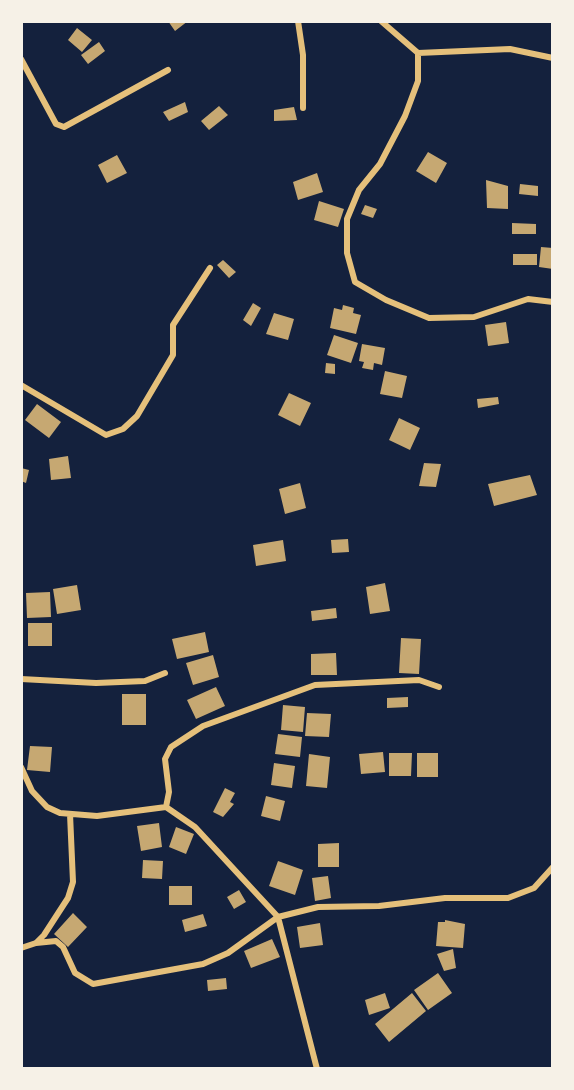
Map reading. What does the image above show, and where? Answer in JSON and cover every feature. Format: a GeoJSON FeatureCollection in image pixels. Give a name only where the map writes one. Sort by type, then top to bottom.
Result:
{"type":"FeatureCollection","features":[{"type":"Feature","properties":{"kind":"street"},"geometry":{"type":"LineString","coordinates":[[298,21],[303,55],[303,108]]}},
{"type":"Feature","properties":{"kind":"street"},"geometry":{"type":"LineString","coordinates":[[381,21],[418,53],[510,49],[553,58]]}},
{"type":"Feature","properties":{"kind":"street"},"geometry":{"type":"LineString","coordinates":[[418,53],[418,81],[405,116],[380,164],[359,190],[347,219],[346,253],[355,282],[386,300],[429,318],[474,317],[528,299],[553,302]]}},
{"type":"Feature","properties":{"kind":"street"},"geometry":{"type":"LineString","coordinates":[[21,59],[56,124],[64,127],[168,70]]}},
{"type":"Feature","properties":{"kind":"street"},"geometry":{"type":"LineString","coordinates":[[21,385],[106,435],[124,429],[137,416],[173,355],[173,325],[210,268]]}},
{"type":"Feature","properties":{"kind":"street"},"geometry":{"type":"LineString","coordinates":[[21,679],[96,683],[145,681],[165,673]]}},
{"type":"Feature","properties":{"kind":"street"},"geometry":{"type":"LineString","coordinates":[[166,807],[169,792],[165,759],[171,747],[203,726],[315,685],[419,681],[439,687]]}},
{"type":"Feature","properties":{"kind":"street"},"geometry":{"type":"LineString","coordinates":[[21,767],[32,791],[47,807],[71,814],[96,816],[166,807],[195,827],[278,917],[317,1069]]}},
{"type":"Feature","properties":{"kind":"street"},"geometry":{"type":"LineString","coordinates":[[36,943],[68,898],[73,882],[71,814]]}},
{"type":"Feature","properties":{"kind":"street"},"geometry":{"type":"LineString","coordinates":[[21,948],[56,941],[63,947],[75,973],[93,984],[203,964],[228,953],[278,917],[318,907],[379,906],[444,898],[508,898],[534,888],[553,867]]}},
{"type":"Feature","properties":{"kind":"building"},"geometry":{"type":"Polygon","coordinates":[[[168,21],[188,21],[175,31],[168,21]]]}},
{"type":"Feature","properties":{"kind":"building"},"geometry":{"type":"Polygon","coordinates":[[[77,28],[92,40],[82,52],[68,40],[77,28]]]}},
{"type":"Feature","properties":{"kind":"building"},"geometry":{"type":"Polygon","coordinates":[[[99,42],[105,51],[88,64],[81,55],[99,42]]]}},
{"type":"Feature","properties":{"kind":"building"},"geometry":{"type":"Polygon","coordinates":[[[185,102],[188,112],[169,121],[163,112],[185,102]]]}},
{"type":"Feature","properties":{"kind":"building"},"geometry":{"type":"Polygon","coordinates":[[[219,106],[228,115],[209,130],[201,121],[219,106]]]}},
{"type":"Feature","properties":{"kind":"building"},"geometry":{"type":"Polygon","coordinates":[[[294,107],[297,120],[274,121],[274,110],[294,107]]]}},
{"type":"Feature","properties":{"kind":"building"},"geometry":{"type":"Polygon","coordinates":[[[428,152],[447,163],[436,183],[416,171],[428,152]]]}},
{"type":"Feature","properties":{"kind":"building"},"geometry":{"type":"Polygon","coordinates":[[[117,155],[127,173],[107,183],[98,165],[117,155]]]}},
{"type":"Feature","properties":{"kind":"building"},"geometry":{"type":"Polygon","coordinates":[[[317,173],[323,192],[298,200],[293,182],[317,173]]]}},
{"type":"Feature","properties":{"kind":"building"},"geometry":{"type":"Polygon","coordinates":[[[486,180],[508,186],[508,209],[487,208],[486,180]]]}},
{"type":"Feature","properties":{"kind":"building"},"geometry":{"type":"Polygon","coordinates":[[[520,184],[538,186],[538,196],[519,194],[520,184]]]}},
{"type":"Feature","properties":{"kind":"building"},"geometry":{"type":"Polygon","coordinates":[[[319,201],[344,209],[338,227],[314,220],[319,201]]]}},
{"type":"Feature","properties":{"kind":"building"},"geometry":{"type":"Polygon","coordinates":[[[365,205],[377,209],[373,218],[361,214],[365,205]]]}},
{"type":"Feature","properties":{"kind":"building"},"geometry":{"type":"Polygon","coordinates":[[[512,223],[536,224],[536,234],[512,234],[512,223]]]}},
{"type":"Feature","properties":{"kind":"building"},"geometry":{"type":"Polygon","coordinates":[[[541,247],[553,248],[553,269],[539,267],[541,247]]]}},
{"type":"Feature","properties":{"kind":"building"},"geometry":{"type":"Polygon","coordinates":[[[513,254],[537,254],[537,265],[513,265],[513,254]]]}},
{"type":"Feature","properties":{"kind":"building"},"geometry":{"type":"Polygon","coordinates":[[[223,260],[236,272],[229,278],[217,265],[223,260]]]}},
{"type":"Feature","properties":{"kind":"building"},"geometry":{"type":"Polygon","coordinates":[[[253,303],[261,308],[251,326],[243,320],[253,303]]]}},
{"type":"Feature","properties":{"kind":"building"},"geometry":{"type":"Polygon","coordinates":[[[343,305],[354,308],[353,313],[361,315],[356,334],[330,328],[334,308],[342,310],[343,305]]]}},
{"type":"Feature","properties":{"kind":"building"},"geometry":{"type":"Polygon","coordinates":[[[274,313],[294,319],[288,340],[266,334],[274,313]]]}},
{"type":"Feature","properties":{"kind":"building"},"geometry":{"type":"Polygon","coordinates":[[[506,322],[509,343],[488,346],[485,325],[506,322]]]}},
{"type":"Feature","properties":{"kind":"building"},"geometry":{"type":"Polygon","coordinates":[[[334,335],[358,343],[351,363],[327,355],[334,335]]]}},
{"type":"Feature","properties":{"kind":"building"},"geometry":{"type":"Polygon","coordinates":[[[362,344],[385,348],[382,365],[374,363],[373,370],[362,368],[364,362],[359,361],[362,344]]]}},
{"type":"Feature","properties":{"kind":"building"},"geometry":{"type":"Polygon","coordinates":[[[326,363],[335,364],[335,374],[325,373],[326,363]]]}},
{"type":"Feature","properties":{"kind":"building"},"geometry":{"type":"Polygon","coordinates":[[[385,371],[407,376],[402,398],[380,394],[385,371]]]}},
{"type":"Feature","properties":{"kind":"building"},"geometry":{"type":"Polygon","coordinates":[[[289,393],[311,403],[300,426],[278,415],[289,393]]]}},
{"type":"Feature","properties":{"kind":"building"},"geometry":{"type":"Polygon","coordinates":[[[498,397],[499,404],[478,408],[477,399],[498,397]]]}},
{"type":"Feature","properties":{"kind":"building"},"geometry":{"type":"Polygon","coordinates":[[[37,404],[61,422],[49,438],[25,420],[37,404]]]}},
{"type":"Feature","properties":{"kind":"building"},"geometry":{"type":"Polygon","coordinates":[[[399,418],[420,428],[410,450],[389,440],[399,418]]]}},
{"type":"Feature","properties":{"kind":"building"},"geometry":{"type":"Polygon","coordinates":[[[68,456],[71,478],[51,480],[49,459],[68,456]]]}},
{"type":"Feature","properties":{"kind":"building"},"geometry":{"type":"Polygon","coordinates":[[[424,463],[441,464],[436,487],[419,486],[424,463]]]}},
{"type":"Feature","properties":{"kind":"building"},"geometry":{"type":"Polygon","coordinates":[[[21,468],[29,470],[26,483],[21,481],[21,468]]]}},
{"type":"Feature","properties":{"kind":"building"},"geometry":{"type":"Polygon","coordinates":[[[530,475],[537,495],[494,506],[488,484],[530,475]]]}},
{"type":"Feature","properties":{"kind":"building"},"geometry":{"type":"Polygon","coordinates":[[[300,483],[306,508],[285,514],[279,489],[300,483]]]}},
{"type":"Feature","properties":{"kind":"building"},"geometry":{"type":"Polygon","coordinates":[[[348,539],[349,552],[332,553],[331,540],[348,539]]]}},
{"type":"Feature","properties":{"kind":"building"},"geometry":{"type":"Polygon","coordinates":[[[283,540],[286,561],[256,566],[253,545],[283,540]]]}},
{"type":"Feature","properties":{"kind":"building"},"geometry":{"type":"Polygon","coordinates":[[[385,583],[390,611],[370,614],[366,587],[385,583]]]}},
{"type":"Feature","properties":{"kind":"building"},"geometry":{"type":"Polygon","coordinates":[[[77,585],[81,610],[57,614],[53,589],[77,585]]]}},
{"type":"Feature","properties":{"kind":"building"},"geometry":{"type":"Polygon","coordinates":[[[50,592],[51,617],[27,618],[26,593],[50,592]]]}},
{"type":"Feature","properties":{"kind":"building"},"geometry":{"type":"Polygon","coordinates":[[[336,608],[337,618],[312,621],[311,611],[336,608]]]}},
{"type":"Feature","properties":{"kind":"building"},"geometry":{"type":"Polygon","coordinates":[[[28,623],[52,623],[52,646],[28,646],[28,623]]]}},
{"type":"Feature","properties":{"kind":"building"},"geometry":{"type":"Polygon","coordinates":[[[205,632],[209,652],[177,659],[172,639],[205,632]]]}},
{"type":"Feature","properties":{"kind":"building"},"geometry":{"type":"Polygon","coordinates":[[[401,638],[421,639],[419,674],[399,673],[401,638]]]}},
{"type":"Feature","properties":{"kind":"building"},"geometry":{"type":"Polygon","coordinates":[[[336,653],[337,675],[311,675],[311,654],[336,653]]]}},
{"type":"Feature","properties":{"kind":"building"},"geometry":{"type":"Polygon","coordinates":[[[213,655],[219,677],[193,685],[186,663],[213,655]]]}},
{"type":"Feature","properties":{"kind":"building"},"geometry":{"type":"Polygon","coordinates":[[[216,687],[225,706],[196,719],[187,700],[216,687]]]}},
{"type":"Feature","properties":{"kind":"building"},"geometry":{"type":"Polygon","coordinates":[[[122,694],[146,694],[146,725],[122,725],[122,694]]]}},
{"type":"Feature","properties":{"kind":"building"},"geometry":{"type":"Polygon","coordinates":[[[408,697],[408,707],[387,708],[387,698],[408,697]]]}},
{"type":"Feature","properties":{"kind":"building"},"geometry":{"type":"Polygon","coordinates":[[[283,705],[305,707],[303,732],[281,730],[283,705]]]}},
{"type":"Feature","properties":{"kind":"building"},"geometry":{"type":"Polygon","coordinates":[[[307,713],[331,714],[329,737],[305,736],[307,713]]]}},
{"type":"Feature","properties":{"kind":"building"},"geometry":{"type":"Polygon","coordinates":[[[278,734],[302,737],[300,757],[275,754],[278,734]]]}},
{"type":"Feature","properties":{"kind":"building"},"geometry":{"type":"Polygon","coordinates":[[[30,746],[52,747],[50,772],[27,770],[30,746]]]}},
{"type":"Feature","properties":{"kind":"building"},"geometry":{"type":"Polygon","coordinates":[[[383,752],[385,772],[361,774],[359,754],[383,752]]]}},
{"type":"Feature","properties":{"kind":"building"},"geometry":{"type":"Polygon","coordinates":[[[389,753],[412,753],[411,776],[389,776],[389,753]]]}},
{"type":"Feature","properties":{"kind":"building"},"geometry":{"type":"Polygon","coordinates":[[[417,753],[438,753],[438,777],[417,777],[417,753]]]}},
{"type":"Feature","properties":{"kind":"building"},"geometry":{"type":"Polygon","coordinates":[[[309,754],[330,757],[327,788],[306,786],[309,754]]]}},
{"type":"Feature","properties":{"kind":"building"},"geometry":{"type":"Polygon","coordinates":[[[274,763],[295,766],[292,788],[271,785],[274,763]]]}},
{"type":"Feature","properties":{"kind":"building"},"geometry":{"type":"Polygon","coordinates":[[[225,788],[235,793],[230,802],[234,804],[223,817],[213,812],[225,788]]]}},
{"type":"Feature","properties":{"kind":"building"},"geometry":{"type":"Polygon","coordinates":[[[266,796],[285,801],[280,821],[261,816],[266,796]]]}},
{"type":"Feature","properties":{"kind":"building"},"geometry":{"type":"Polygon","coordinates":[[[159,823],[162,847],[141,851],[137,826],[159,823]]]}},
{"type":"Feature","properties":{"kind":"building"},"geometry":{"type":"Polygon","coordinates":[[[176,827],[194,834],[186,854],[169,847],[176,827]]]}},
{"type":"Feature","properties":{"kind":"building"},"geometry":{"type":"Polygon","coordinates":[[[339,843],[339,867],[318,867],[318,844],[339,843]]]}},
{"type":"Feature","properties":{"kind":"building"},"geometry":{"type":"Polygon","coordinates":[[[143,860],[163,861],[162,879],[142,878],[143,860]]]}},
{"type":"Feature","properties":{"kind":"building"},"geometry":{"type":"Polygon","coordinates":[[[278,861],[303,870],[295,895],[269,886],[278,861]]]}},
{"type":"Feature","properties":{"kind":"building"},"geometry":{"type":"Polygon","coordinates":[[[328,876],[331,898],[315,901],[312,878],[328,876]]]}},
{"type":"Feature","properties":{"kind":"building"},"geometry":{"type":"Polygon","coordinates":[[[169,886],[192,886],[192,905],[169,905],[169,886]]]}},
{"type":"Feature","properties":{"kind":"building"},"geometry":{"type":"Polygon","coordinates":[[[239,890],[246,902],[234,909],[227,897],[239,890]]]}},
{"type":"Feature","properties":{"kind":"building"},"geometry":{"type":"Polygon","coordinates":[[[73,913],[87,927],[68,947],[54,934],[73,913]]]}},
{"type":"Feature","properties":{"kind":"building"},"geometry":{"type":"Polygon","coordinates":[[[203,914],[207,926],[185,932],[182,920],[203,914]]]}},
{"type":"Feature","properties":{"kind":"building"},"geometry":{"type":"Polygon","coordinates":[[[445,920],[465,924],[463,948],[436,946],[438,922],[445,920]]]}},
{"type":"Feature","properties":{"kind":"building"},"geometry":{"type":"Polygon","coordinates":[[[320,923],[323,945],[300,948],[297,927],[320,923]]]}},
{"type":"Feature","properties":{"kind":"building"},"geometry":{"type":"Polygon","coordinates":[[[272,939],[280,957],[251,968],[244,951],[272,939]]]}},
{"type":"Feature","properties":{"kind":"building"},"geometry":{"type":"Polygon","coordinates":[[[453,949],[456,968],[444,971],[437,954],[453,949]]]}},
{"type":"Feature","properties":{"kind":"building"},"geometry":{"type":"Polygon","coordinates":[[[438,973],[452,993],[428,1010],[414,990],[438,973]]]}},
{"type":"Feature","properties":{"kind":"building"},"geometry":{"type":"Polygon","coordinates":[[[226,978],[227,989],[208,991],[207,980],[226,978]]]}},
{"type":"Feature","properties":{"kind":"building"},"geometry":{"type":"Polygon","coordinates":[[[385,993],[390,1008],[369,1015],[365,1000],[385,993]]]}},
{"type":"Feature","properties":{"kind":"building"},"geometry":{"type":"Polygon","coordinates":[[[412,993],[426,1011],[389,1042],[375,1024],[412,993]]]}}]}
